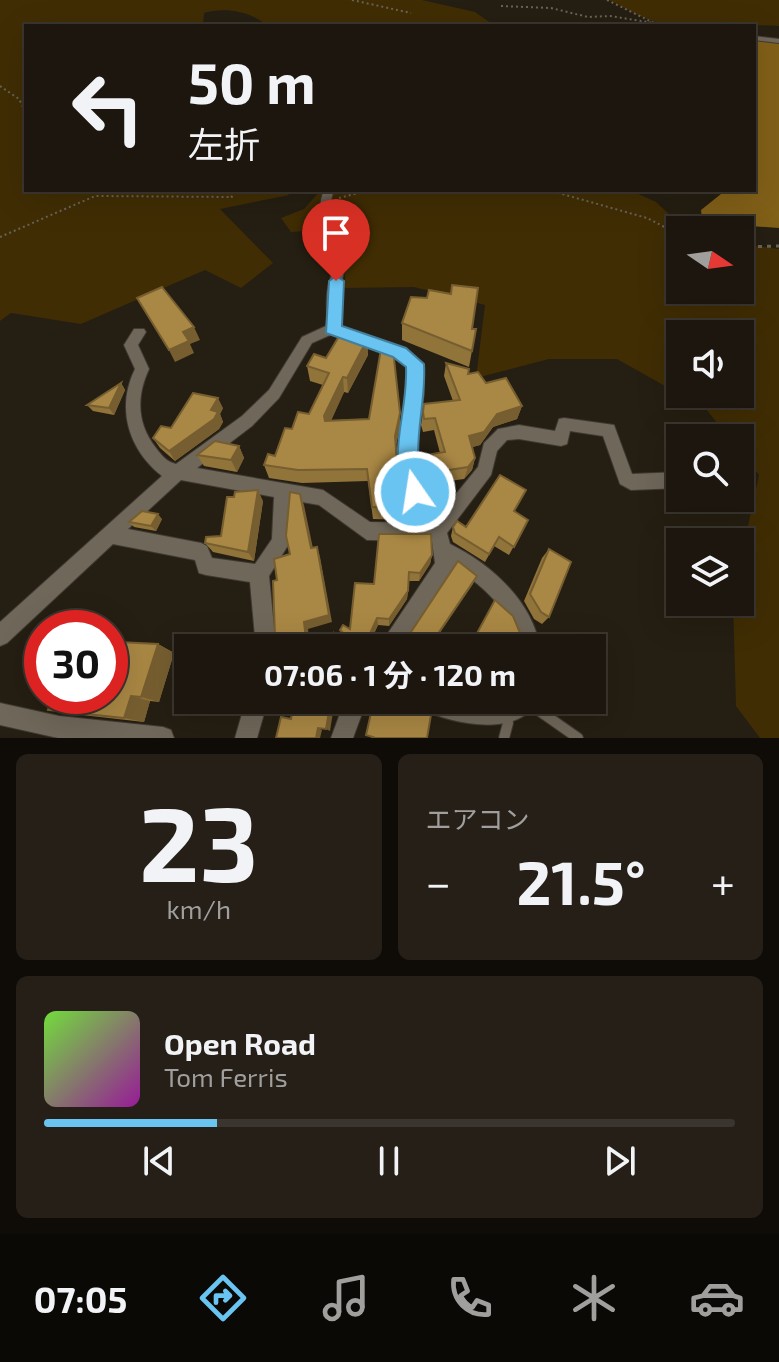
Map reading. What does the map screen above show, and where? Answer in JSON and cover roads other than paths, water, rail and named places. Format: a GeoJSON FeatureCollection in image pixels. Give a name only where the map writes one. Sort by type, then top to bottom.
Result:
{"type":"FeatureCollection","features":[{"type":"Feature","properties":{"kind":"street"},"geometry":{"type":"LineString","coordinates":[[756,38],[779,41]]}},
{"type":"Feature","properties":{"kind":"street"},"geometry":{"type":"LineString","coordinates":[[328,192],[323,203],[326,223],[339,240],[340,264],[333,299],[337,315],[332,329]]}},
{"type":"Feature","properties":{"kind":"street"},"geometry":{"type":"LineString","coordinates":[[0,636],[176,474],[247,421],[274,394],[307,340],[332,329],[399,352],[415,364],[417,394],[406,449],[408,476],[439,541],[445,565],[398,634]]}},
{"type":"Feature","properties":{"kind":"street"},"geometry":{"type":"LineString","coordinates":[[139,332],[131,345],[142,369],[129,406],[151,456],[176,474],[323,498],[367,531],[439,541],[463,558],[524,619],[530,634]]}},
{"type":"Feature","properties":{"kind":"street"},"geometry":{"type":"LineString","coordinates":[[439,541],[485,470],[490,448],[503,434],[519,432],[561,439],[564,424],[609,430],[626,479],[631,482],[666,481]]}},
{"type":"Feature","properties":{"kind":"street"},"geometry":{"type":"LineString","coordinates":[[265,634],[259,574],[281,542],[283,493]]}},
{"type":"Feature","properties":{"kind":"street"},"geometry":{"type":"LineString","coordinates":[[111,535],[201,552],[206,566],[259,574]]}},
{"type":"Feature","properties":{"kind":"street"},"geometry":{"type":"LineString","coordinates":[[0,714],[59,727],[163,738]]}},
{"type":"Feature","properties":{"kind":"street"},"geometry":{"type":"LineString","coordinates":[[246,738],[253,714]]}},
{"type":"Feature","properties":{"kind":"street"},"geometry":{"type":"LineString","coordinates":[[342,738],[351,714]]}},
{"type":"Feature","properties":{"kind":"street"},"geometry":{"type":"LineString","coordinates":[[454,714],[480,727],[506,730],[519,714]]}},
{"type":"Feature","properties":{"kind":"lane"},"geometry":{"type":"LineString","coordinates":[[545,714],[578,738]]}}]}
